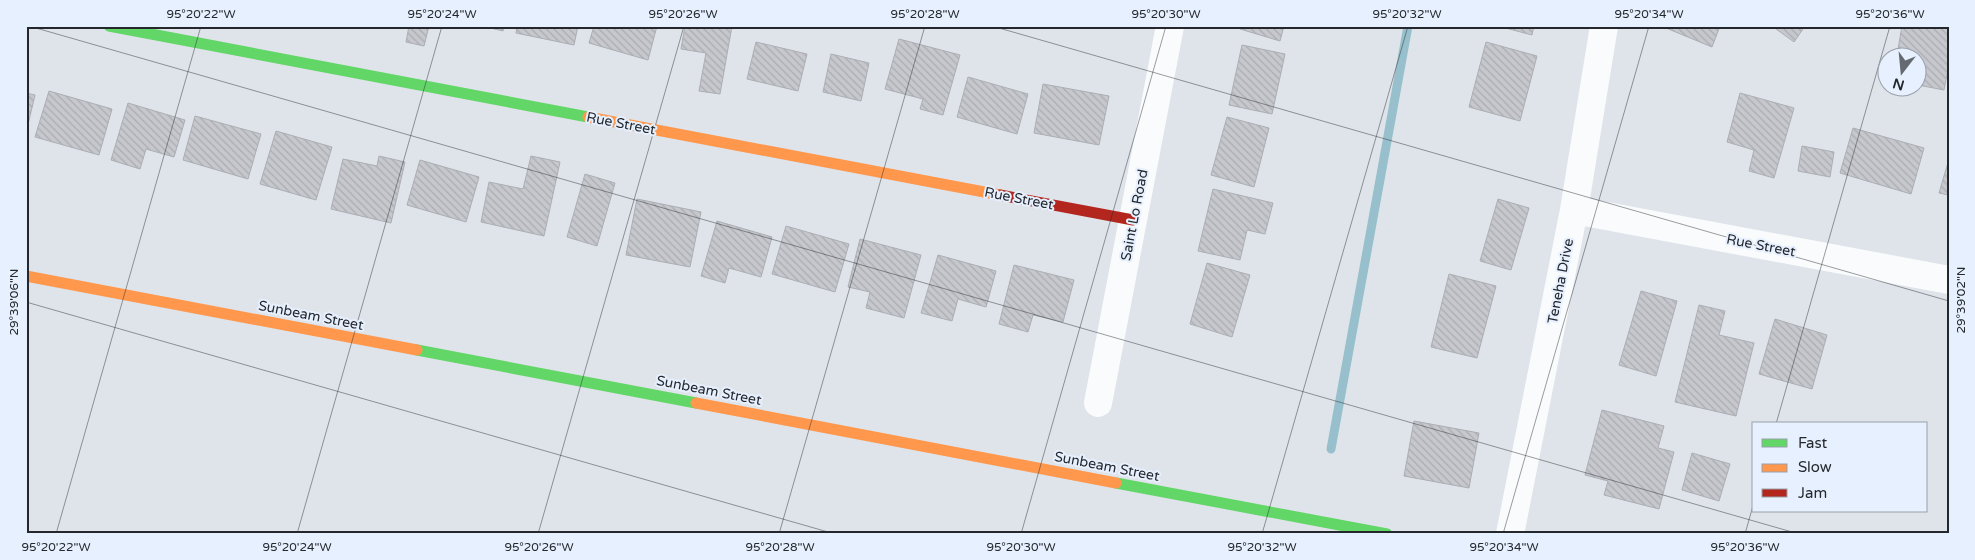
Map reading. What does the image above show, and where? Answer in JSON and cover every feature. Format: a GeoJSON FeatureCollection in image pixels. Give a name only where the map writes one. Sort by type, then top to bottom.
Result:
{"type":"FeatureCollection","features":[{"type":"Feature","properties":{"kind":"street","name":"Rue Street"},"geometry":{"type":"LineString","coordinates":[[109,26],[1133,220]]}},
{"type":"Feature","properties":{"kind":"street","name":"Saint Lo Road"},"geometry":{"type":"LineString","coordinates":[[1098,403],[1170,26]]}},
{"type":"Feature","properties":{"kind":"street","name":"Teneha Drive"},"geometry":{"type":"LineString","coordinates":[[1510,534],[1574,210],[1604,26]]}},
{"type":"Feature","properties":{"kind":"street","name":"Rue Street"},"geometry":{"type":"LineString","coordinates":[[1574,210],[1949,280]]}},
{"type":"Feature","properties":{"kind":"street","name":"Sunbeam Street"},"geometry":{"type":"LineString","coordinates":[[26,276],[1386,534]]}},
{"type":"Feature","properties":{"kind":"building"},"geometry":{"type":"Polygon","coordinates":[[[409,26],[429,26],[424,46],[406,42],[409,26]]]}},
{"type":"Feature","properties":{"kind":"building"},"geometry":{"type":"Polygon","coordinates":[[[482,26],[504,26],[503,31],[482,26]]]}},
{"type":"Feature","properties":{"kind":"building"},"geometry":{"type":"Polygon","coordinates":[[[517,26],[578,26],[574,45],[516,33],[517,26]]]}},
{"type":"Feature","properties":{"kind":"building"},"geometry":{"type":"Polygon","coordinates":[[[594,26],[657,26],[648,60],[589,43],[594,26]]]}},
{"type":"Feature","properties":{"kind":"building"},"geometry":{"type":"Polygon","coordinates":[[[685,26],[732,26],[720,94],[699,91],[706,53],[681,49],[685,26]]]}},
{"type":"Feature","properties":{"kind":"building"},"geometry":{"type":"Polygon","coordinates":[[[1241,26],[1284,26],[1280,41],[1240,29],[1241,26]]]}},
{"type":"Feature","properties":{"kind":"building"},"geometry":{"type":"Polygon","coordinates":[[[1498,26],[1534,26],[1532,35],[1498,26]]]}},
{"type":"Feature","properties":{"kind":"building"},"geometry":{"type":"Polygon","coordinates":[[[1666,26],[1720,26],[1712,47],[1666,28],[1666,26]]]}},
{"type":"Feature","properties":{"kind":"building"},"geometry":{"type":"Polygon","coordinates":[[[1772,26],[1805,26],[1794,42],[1772,26]]]}},
{"type":"Feature","properties":{"kind":"building"},"geometry":{"type":"Polygon","coordinates":[[[1902,26],[1949,26],[1949,64],[1944,90],[1928,87],[1928,48],[1898,48],[1902,26]]]}},
{"type":"Feature","properties":{"kind":"building"},"geometry":{"type":"Polygon","coordinates":[[[899,39],[960,55],[943,115],[920,109],[923,99],[885,89],[899,39]]]}},
{"type":"Feature","properties":{"kind":"building"},"geometry":{"type":"Polygon","coordinates":[[[756,42],[807,54],[798,91],[747,79],[756,42]]]}},
{"type":"Feature","properties":{"kind":"building"},"geometry":{"type":"Polygon","coordinates":[[[1486,42],[1537,56],[1520,121],[1469,107],[1486,42]]]}},
{"type":"Feature","properties":{"kind":"building"},"geometry":{"type":"Polygon","coordinates":[[[1242,45],[1285,54],[1272,114],[1229,105],[1242,45]]]}},
{"type":"Feature","properties":{"kind":"building"},"geometry":{"type":"Polygon","coordinates":[[[831,54],[869,63],[861,101],[823,92],[831,54]]]}},
{"type":"Feature","properties":{"kind":"building"},"geometry":{"type":"Polygon","coordinates":[[[968,77],[1028,94],[1017,134],[957,117],[968,77]]]}},
{"type":"Feature","properties":{"kind":"building"},"geometry":{"type":"Polygon","coordinates":[[[1043,84],[1109,96],[1099,145],[1034,133],[1043,84]]]}},
{"type":"Feature","properties":{"kind":"building"},"geometry":{"type":"Polygon","coordinates":[[[49,91],[112,109],[99,155],[35,137],[49,91]]]}},
{"type":"Feature","properties":{"kind":"building"},"geometry":{"type":"Polygon","coordinates":[[[26,93],[35,95],[26,133],[26,93]]]}},
{"type":"Feature","properties":{"kind":"building"},"geometry":{"type":"Polygon","coordinates":[[[1740,93],[1794,108],[1774,178],[1749,171],[1754,150],[1727,142],[1740,93]]]}},
{"type":"Feature","properties":{"kind":"building"},"geometry":{"type":"Polygon","coordinates":[[[128,103],[185,120],[174,157],[146,149],[140,169],[111,160],[128,103]]]}},
{"type":"Feature","properties":{"kind":"building"},"geometry":{"type":"Polygon","coordinates":[[[195,116],[261,134],[248,179],[183,160],[195,116]]]}},
{"type":"Feature","properties":{"kind":"building"},"geometry":{"type":"Polygon","coordinates":[[[1227,117],[1269,128],[1254,187],[1211,175],[1227,117]]]}},
{"type":"Feature","properties":{"kind":"building"},"geometry":{"type":"Polygon","coordinates":[[[1853,128],[1924,148],[1911,194],[1840,173],[1853,128]]]}},
{"type":"Feature","properties":{"kind":"building"},"geometry":{"type":"Polygon","coordinates":[[[276,131],[332,147],[316,200],[260,184],[276,131]]]}},
{"type":"Feature","properties":{"kind":"building"},"geometry":{"type":"Polygon","coordinates":[[[1802,146],[1834,152],[1830,177],[1798,171],[1802,146]]]}},
{"type":"Feature","properties":{"kind":"building"},"geometry":{"type":"Polygon","coordinates":[[[379,156],[405,162],[391,223],[331,209],[343,159],[377,166],[379,156]]]}},
{"type":"Feature","properties":{"kind":"building"},"geometry":{"type":"Polygon","coordinates":[[[531,156],[560,162],[544,236],[481,222],[489,182],[523,189],[531,156]]]}},
{"type":"Feature","properties":{"kind":"building"},"geometry":{"type":"Polygon","coordinates":[[[1949,159],[1949,195],[1939,193],[1949,159]]]}},
{"type":"Feature","properties":{"kind":"building"},"geometry":{"type":"Polygon","coordinates":[[[420,160],[479,177],[466,222],[407,205],[420,160]]]}},
{"type":"Feature","properties":{"kind":"building"},"geometry":{"type":"Polygon","coordinates":[[[585,174],[615,183],[597,246],[567,237],[585,174]]]}},
{"type":"Feature","properties":{"kind":"building"},"geometry":{"type":"Polygon","coordinates":[[[1213,189],[1273,203],[1265,234],[1247,230],[1240,260],[1198,251],[1213,189]]]}},
{"type":"Feature","properties":{"kind":"building"},"geometry":{"type":"Polygon","coordinates":[[[637,199],[701,212],[690,267],[626,255],[637,199]]]}},
{"type":"Feature","properties":{"kind":"building"},"geometry":{"type":"Polygon","coordinates":[[[1498,199],[1529,208],[1511,270],[1480,261],[1498,199]]]}},
{"type":"Feature","properties":{"kind":"building"},"geometry":{"type":"Polygon","coordinates":[[[717,221],[772,237],[761,277],[729,268],[725,283],[701,276],[717,221]]]}},
{"type":"Feature","properties":{"kind":"building"},"geometry":{"type":"Polygon","coordinates":[[[786,226],[849,244],[835,292],[772,274],[786,226]]]}},
{"type":"Feature","properties":{"kind":"building"},"geometry":{"type":"Polygon","coordinates":[[[860,239],[921,255],[904,318],[866,308],[870,292],[848,287],[860,239]]]}},
{"type":"Feature","properties":{"kind":"building"},"geometry":{"type":"Polygon","coordinates":[[[938,255],[996,271],[986,307],[958,299],[952,321],[921,313],[938,255]]]}},
{"type":"Feature","properties":{"kind":"building"},"geometry":{"type":"Polygon","coordinates":[[[1207,263],[1250,275],[1232,337],[1190,324],[1207,263]]]}},
{"type":"Feature","properties":{"kind":"building"},"geometry":{"type":"Polygon","coordinates":[[[1014,265],[1074,280],[1063,322],[1033,315],[1028,332],[999,324],[1014,265]]]}},
{"type":"Feature","properties":{"kind":"building"},"geometry":{"type":"Polygon","coordinates":[[[1449,274],[1496,286],[1477,358],[1431,347],[1449,274]]]}},
{"type":"Feature","properties":{"kind":"building"},"geometry":{"type":"Polygon","coordinates":[[[1641,291],[1677,301],[1656,376],[1619,365],[1641,291]]]}},
{"type":"Feature","properties":{"kind":"building"},"geometry":{"type":"Polygon","coordinates":[[[1699,305],[1725,311],[1719,335],[1754,343],[1736,416],[1675,402],[1699,305]]]}},
{"type":"Feature","properties":{"kind":"building"},"geometry":{"type":"Polygon","coordinates":[[[1775,319],[1827,335],[1812,389],[1759,374],[1775,319]]]}},
{"type":"Feature","properties":{"kind":"building"},"geometry":{"type":"Polygon","coordinates":[[[1602,410],[1664,426],[1658,448],[1674,452],[1659,509],[1604,495],[1608,481],[1585,475],[1602,410]]]}},
{"type":"Feature","properties":{"kind":"building"},"geometry":{"type":"Polygon","coordinates":[[[1414,421],[1479,433],[1469,488],[1404,476],[1414,421]]]}},
{"type":"Feature","properties":{"kind":"building"},"geometry":{"type":"Polygon","coordinates":[[[1692,453],[1730,464],[1719,501],[1682,490],[1692,453]]]}},
{"type":"Feature","properties":{"kind":"waterway"},"geometry":{"type":"LineString","coordinates":[[1331,449],[1408,26]]}},
{"type":"Feature","properties":{"kind":"traffic: fast"},"geometry":{"type":"LineString","coordinates":[[109,26],[588,117]]}},
{"type":"Feature","properties":{"kind":"traffic: fast"},"geometry":{"type":"LineString","coordinates":[[417,350],[696,403]]}},
{"type":"Feature","properties":{"kind":"traffic: fast"},"geometry":{"type":"LineString","coordinates":[[1116,483],[1387,534]]}},
{"type":"Feature","properties":{"kind":"traffic: slow"},"geometry":{"type":"LineString","coordinates":[[588,117],[1000,195]]}},
{"type":"Feature","properties":{"kind":"traffic: slow"},"geometry":{"type":"LineString","coordinates":[[26,276],[417,350]]}},
{"type":"Feature","properties":{"kind":"traffic: slow"},"geometry":{"type":"LineString","coordinates":[[696,403],[1116,483]]}},
{"type":"Feature","properties":{"kind":"traffic: jam"},"geometry":{"type":"LineString","coordinates":[[1000,195],[1133,220]]}}]}
